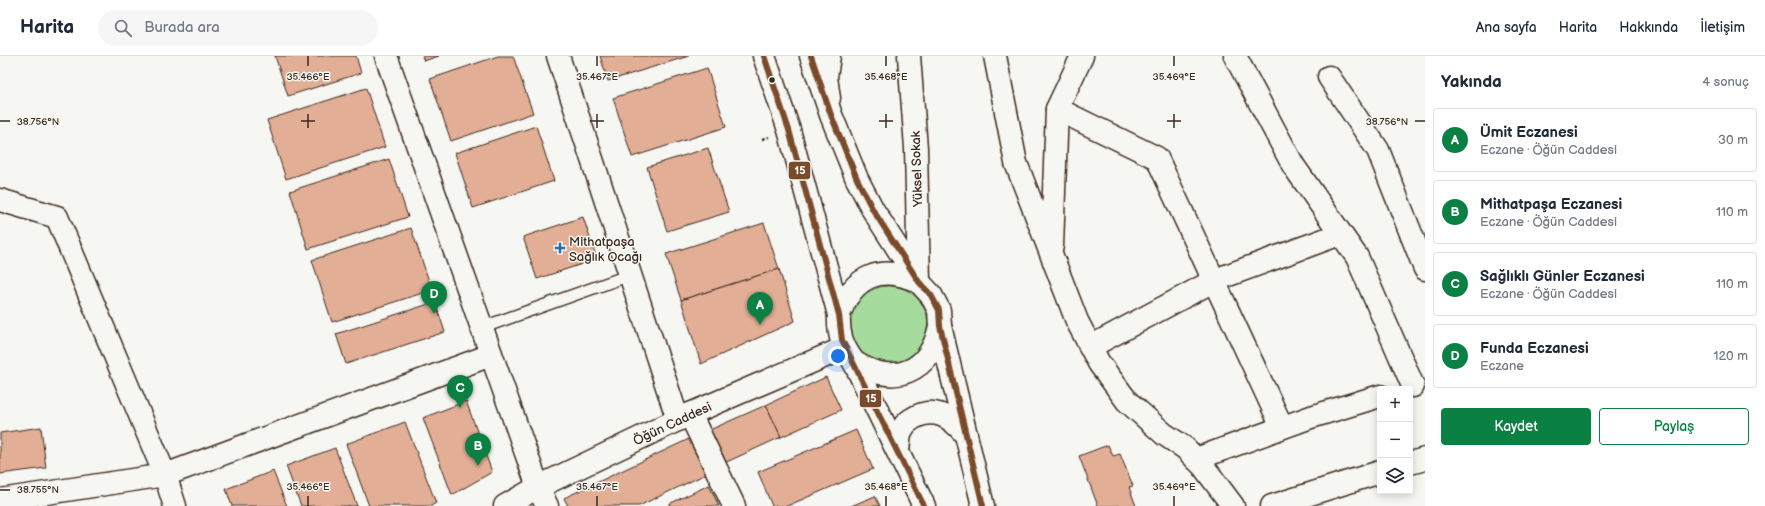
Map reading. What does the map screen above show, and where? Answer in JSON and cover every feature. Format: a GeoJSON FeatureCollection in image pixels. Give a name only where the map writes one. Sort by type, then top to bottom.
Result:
{"type":"FeatureCollection","features":[{"type":"Feature","properties":{"kind":"street"},"geometry":{"type":"LineString","coordinates":[[386,56],[481,328],[542,496]]}},
{"type":"Feature","properties":{"kind":"street"},"geometry":{"type":"LineString","coordinates":[[558,56],[630,275],[684,417],[734,506]]}},
{"type":"Feature","properties":{"kind":"street"},"geometry":{"type":"LineString","coordinates":[[764,56],[789,130],[838,315],[838,332],[898,450],[924,506]]}},
{"type":"Feature","properties":{"kind":"street"},"geometry":{"type":"LineString","coordinates":[[811,56],[831,115],[857,179],[873,210],[919,282],[934,300],[939,310],[940,326],[983,506]]}},
{"type":"Feature","properties":{"kind":"street"},"geometry":{"type":"LineString","coordinates":[[829,56],[826,77],[831,115]]}},
{"type":"Feature","properties":{"kind":"street","name":"Yüksel Sokak"},"geometry":{"type":"LineString","coordinates":[[909,56],[916,148],[919,282]]}},
{"type":"Feature","properties":{"kind":"street"},"geometry":{"type":"LineString","coordinates":[[996,56],[1016,162],[1077,321],[1098,363],[1127,401],[1145,418],[1185,448],[1196,459],[1219,486],[1232,506]]}},
{"type":"Feature","properties":{"kind":"street"},"geometry":{"type":"LineString","coordinates":[[1052,255],[1057,109],[1082,56]]}},
{"type":"Feature","properties":{"kind":"street"},"geometry":{"type":"LineString","coordinates":[[1235,56],[1293,165],[1357,257],[1414,386]]}},
{"type":"Feature","properties":{"kind":"street"},"geometry":{"type":"LineString","coordinates":[[1329,77],[1378,150],[1425,269]]}},
{"type":"Feature","properties":{"kind":"street"},"geometry":{"type":"LineString","coordinates":[[1057,109],[1157,158],[1282,427]]}},
{"type":"Feature","properties":{"kind":"street"},"geometry":{"type":"LineString","coordinates":[[0,200],[57,217],[165,475],[175,506]]}},
{"type":"Feature","properties":{"kind":"street"},"geometry":{"type":"LineString","coordinates":[[1090,347],[1215,280],[1340,234]]}},
{"type":"Feature","properties":{"kind":"street"},"geometry":{"type":"LineString","coordinates":[[838,315],[844,298],[855,285],[870,276],[887,273],[904,275],[919,282]]}},
{"type":"Feature","properties":{"kind":"street"},"geometry":{"type":"LineString","coordinates":[[849,355],[868,370],[884,375],[901,374],[916,367],[929,357],[937,342],[940,326]]}},
{"type":"Feature","properties":{"kind":"street"},"geometry":{"type":"LineString","coordinates":[[0,500],[165,475],[491,355]]}},
{"type":"Feature","properties":{"kind":"street","name":"Öğün Caddesi"},"geometry":{"type":"LineString","coordinates":[[505,506],[542,496],[684,417],[849,355]]}},
{"type":"Feature","properties":{"kind":"street"},"geometry":{"type":"LineString","coordinates":[[1196,459],[1282,427],[1377,397]]}},
{"type":"Feature","properties":{"kind":"street"},"geometry":{"type":"LineString","coordinates":[[898,450],[900,433],[907,422],[919,415],[931,413],[940,414],[950,418],[966,435]]}},
{"type":"Feature","properties":{"kind":"street"},"geometry":{"type":"LineString","coordinates":[[1413,462],[1425,459]]}},
{"type":"Feature","properties":{"kind":"street"},"geometry":{"type":"LineString","coordinates":[[1272,506],[1377,473]]}},
{"type":"Feature","properties":{"kind":"lane"},"geometry":{"type":"LineString","coordinates":[[481,328],[630,275]]}},
{"type":"Feature","properties":{"kind":"green space"},"geometry":{"type":"Polygon","coordinates":[[[889,286],[904,289],[916,298],[925,310],[928,325],[925,340],[916,352],[904,361],[889,364],[874,361],[862,352],[853,340],[850,325],[853,310],[862,298],[874,289],[889,286]]]}},
{"type":"Feature","properties":{"kind":"building"},"geometry":{"type":"Polygon","coordinates":[[[275,56],[356,56],[361,73],[288,96],[275,56]]]}},
{"type":"Feature","properties":{"kind":"building"},"geometry":{"type":"Polygon","coordinates":[[[422,56],[439,56],[424,61],[422,56]]]}},
{"type":"Feature","properties":{"kind":"building"},"geometry":{"type":"Polygon","coordinates":[[[498,56],[513,56],[533,113],[451,141],[430,79],[498,56]]]}},
{"type":"Feature","properties":{"kind":"building"},"geometry":{"type":"Polygon","coordinates":[[[600,56],[689,56],[608,81],[600,56]]]}},
{"type":"Feature","properties":{"kind":"building"},"geometry":{"type":"Polygon","coordinates":[[[707,68],[726,127],[632,157],[613,98],[707,68]]]}},
{"type":"Feature","properties":{"kind":"building"},"geometry":{"type":"Polygon","coordinates":[[[366,88],[385,147],[286,179],[267,120],[366,88]]]}},
{"type":"Feature","properties":{"kind":"building"},"geometry":{"type":"Polygon","coordinates":[[[536,126],[554,181],[473,208],[455,153],[536,126]]]}},
{"type":"Feature","properties":{"kind":"building"},"geometry":{"type":"Polygon","coordinates":[[[708,148],[729,212],[667,231],[647,167],[708,148]]]}},
{"type":"Feature","properties":{"kind":"building"},"geometry":{"type":"Polygon","coordinates":[[[389,159],[408,217],[308,249],[290,191],[389,159]]]}},
{"type":"Feature","properties":{"kind":"building","name":"Mithatpaşa Sağlık Ocağı"},"geometry":{"type":"Polygon","coordinates":[[[583,217],[597,259],[537,279],[523,237],[583,217]]]}},
{"type":"Feature","properties":{"kind":"building"},"geometry":{"type":"Polygon","coordinates":[[[764,223],[779,269],[681,300],[666,254],[764,223]]]}},
{"type":"Feature","properties":{"kind":"building"},"geometry":{"type":"Polygon","coordinates":[[[411,228],[432,290],[332,322],[312,260],[411,228]]]}},
{"type":"Feature","properties":{"kind":"building"},"geometry":{"type":"Polygon","coordinates":[[[779,269],[795,321],[701,364],[681,300],[779,269]]]}},
{"type":"Feature","properties":{"kind":"building"},"geometry":{"type":"Polygon","coordinates":[[[435,302],[445,332],[346,364],[336,334],[435,302]]]}},
{"type":"Feature","properties":{"kind":"building"},"geometry":{"type":"Polygon","coordinates":[[[826,377],[841,410],[781,437],[766,405],[826,377]]]}},
{"type":"Feature","properties":{"kind":"building"},"geometry":{"type":"Polygon","coordinates":[[[466,401],[492,472],[452,495],[423,418],[466,401]]]}},
{"type":"Feature","properties":{"kind":"building"},"geometry":{"type":"Polygon","coordinates":[[[766,405],[781,437],[720,465],[705,432],[766,405]]]}},
{"type":"Feature","properties":{"kind":"building"},"geometry":{"type":"Polygon","coordinates":[[[405,422],[436,503],[431,506],[369,506],[346,444],[405,422]]]}},
{"type":"Feature","properties":{"kind":"building"},"geometry":{"type":"Polygon","coordinates":[[[41,427],[46,468],[0,474],[0,433],[41,427]]]}},
{"type":"Feature","properties":{"kind":"building"},"geometry":{"type":"Polygon","coordinates":[[[856,430],[873,469],[787,506],[772,506],[758,472],[856,430]]]}},
{"type":"Feature","properties":{"kind":"building"},"geometry":{"type":"Polygon","coordinates":[[[689,439],[706,474],[639,506],[568,506],[564,498],[689,439]]]}},
{"type":"Feature","properties":{"kind":"building"},"geometry":{"type":"Polygon","coordinates":[[[1108,445],[1113,456],[1120,454],[1133,486],[1129,487],[1136,506],[1098,506],[1079,456],[1108,445]]]}},
{"type":"Feature","properties":{"kind":"building"},"geometry":{"type":"Polygon","coordinates":[[[335,448],[357,506],[301,506],[286,466],[335,448]]]}},
{"type":"Feature","properties":{"kind":"building"},"geometry":{"type":"Polygon","coordinates":[[[273,471],[287,506],[232,506],[226,489],[273,471]]]}},
{"type":"Feature","properties":{"kind":"building"},"geometry":{"type":"Polygon","coordinates":[[[709,485],[719,506],[670,506],[669,504],[709,485]]]}},
{"type":"Feature","properties":{"kind":"building"},"geometry":{"type":"Polygon","coordinates":[[[875,496],[880,506],[851,506],[875,496]]]}},
{"type":"Feature","properties":{"kind":"transit line","name":"15"},"geometry":{"type":"LineString","coordinates":[[764,56],[789,130],[839,315],[842,340],[924,506]]}},
{"type":"Feature","properties":{"kind":"transit line","name":"15"},"geometry":{"type":"LineString","coordinates":[[811,56],[831,115],[857,179],[873,210],[919,282],[931,295],[939,310],[940,326],[983,506]]}},
{"type":"Feature","properties":{"kind":"place","name":"Mithatpaşa Sağlık Ocağı"},"geometry":{"type":"Point","coordinates":[560,248]}},
{"type":"Feature","properties":{"kind":"place","name":"Funda Eczanesi"},"geometry":{"type":"Point","coordinates":[434,314]}},
{"type":"Feature","properties":{"kind":"place","name":"Ümit Eczanesi"},"geometry":{"type":"Point","coordinates":[760,325]}},
{"type":"Feature","properties":{"kind":"place","name":"Sağlıklı Günler Eczanesi"},"geometry":{"type":"Point","coordinates":[460,408]}},
{"type":"Feature","properties":{"kind":"place","name":"Mithatpaşa Eczanesi"},"geometry":{"type":"Point","coordinates":[478,466]}}]}
